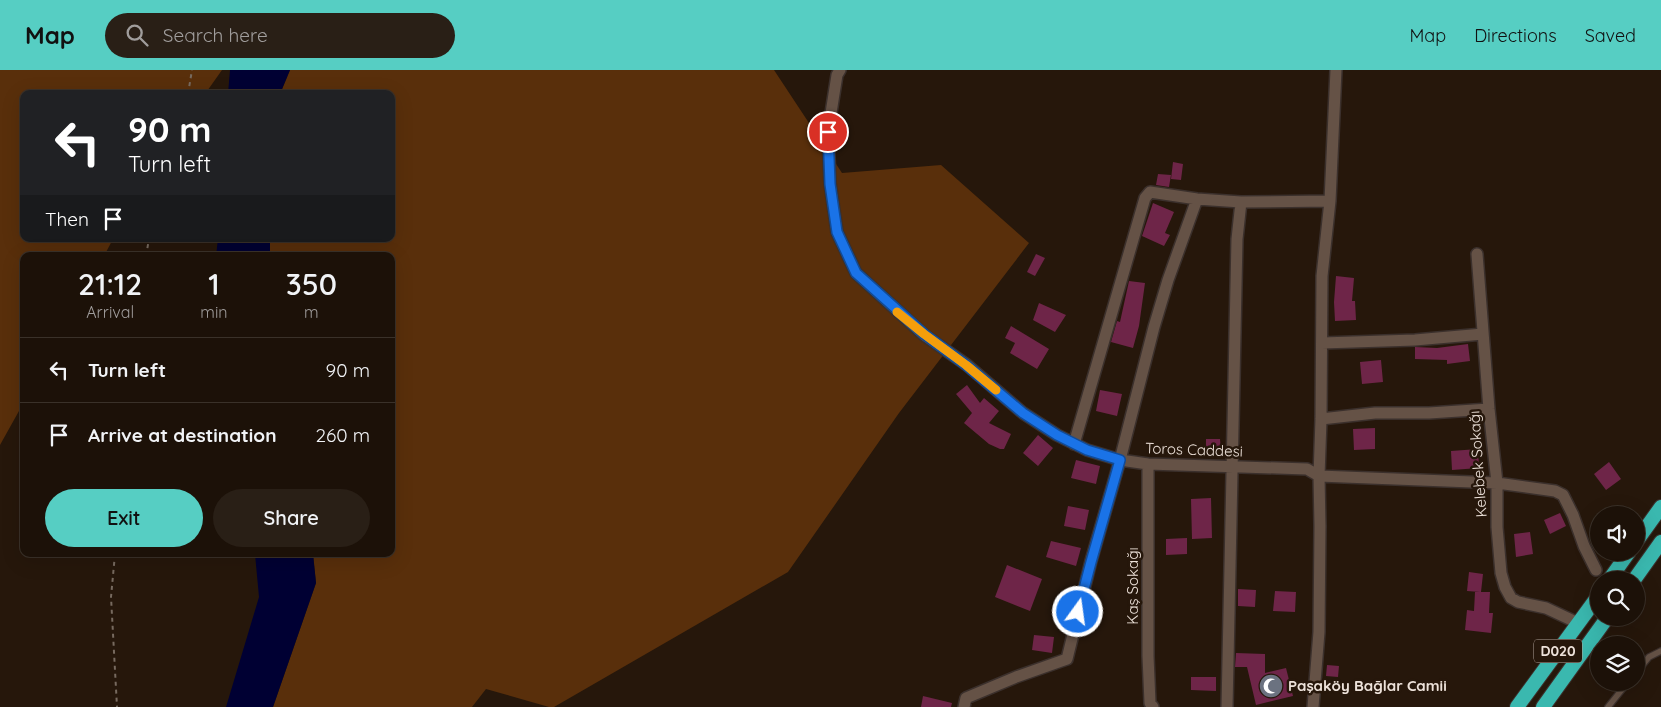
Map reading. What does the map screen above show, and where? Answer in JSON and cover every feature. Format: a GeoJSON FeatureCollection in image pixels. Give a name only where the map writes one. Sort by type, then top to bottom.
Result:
{"type":"FeatureCollection","features":[{"type":"Feature","properties":{"kind":"highway"},"geometry":{"type":"LineString","coordinates":[[1645,529],[1661,507]]}},
{"type":"Feature","properties":{"kind":"highway"},"geometry":{"type":"LineString","coordinates":[[1640,571],[1661,542]]}},
{"type":"Feature","properties":{"kind":"highway","name":"D020"},"geometry":{"type":"LineString","coordinates":[[1516,707],[1590,606]]}},
{"type":"Feature","properties":{"kind":"highway","name":"D020"},"geometry":{"type":"LineString","coordinates":[[1543,707],[1601,626]]}},
{"type":"Feature","properties":{"kind":"street","name":"Toros Caddesi"},"geometry":{"type":"LineString","coordinates":[[840,70],[828,132],[830,184],[837,232],[856,273],[924,334],[966,365],[1023,413],[1074,444],[1120,460],[1148,464],[1308,469],[1319,476],[1497,483],[1555,491],[1563,495],[1596,570]]}},
{"type":"Feature","properties":{"kind":"street"},"geometry":{"type":"LineString","coordinates":[[1313,707],[1319,623],[1322,276],[1330,201],[1336,70]]}},
{"type":"Feature","properties":{"kind":"street"},"geometry":{"type":"LineString","coordinates":[[1074,444],[1145,198],[1150,192],[1197,200],[1264,203],[1330,201]]}},
{"type":"Feature","properties":{"kind":"street"},"geometry":{"type":"LineString","coordinates":[[964,707],[966,698],[1067,658],[1154,327],[1168,280],[1197,200]]}},
{"type":"Feature","properties":{"kind":"street"},"geometry":{"type":"LineString","coordinates":[[1227,707],[1237,239],[1241,202]]}},
{"type":"Feature","properties":{"kind":"street","name":"Kelebek Sokağı"},"geometry":{"type":"LineString","coordinates":[[1477,254],[1489,409],[1497,483],[1497,527],[1501,573],[1511,598],[1518,602],[1546,608],[1578,623]]}},
{"type":"Feature","properties":{"kind":"street"},"geometry":{"type":"LineString","coordinates":[[1322,343],[1415,340],[1483,334]]}},
{"type":"Feature","properties":{"kind":"street"},"geometry":{"type":"LineString","coordinates":[[1321,419],[1376,413],[1429,413],[1489,409]]}},
{"type":"Feature","properties":{"kind":"street","name":"Kaş Sokağı"},"geometry":{"type":"LineString","coordinates":[[1148,464],[1148,656],[1150,703],[1153,707]]}},
{"type":"Feature","properties":{"kind":"lane"},"geometry":{"type":"LineString","coordinates":[[1645,662],[1649,657],[1661,651]]}},
{"type":"Feature","properties":{"kind":"lane"},"geometry":{"type":"LineString","coordinates":[[1608,707],[1621,691]]}},
{"type":"Feature","properties":{"kind":"path"},"geometry":{"type":"LineString","coordinates":[[189,90],[192,70]]}},
{"type":"Feature","properties":{"kind":"path"},"geometry":{"type":"LineString","coordinates":[[115,557],[111,597],[117,707]]}},
{"type":"Feature","properties":{"kind":"shaded area"},"geometry":{"type":"Polygon","coordinates":[[[0,70],[222,70],[208,90],[20,90],[20,242],[111,242],[106,252],[20,252],[20,409],[0,445],[0,70]]]}},
{"type":"Feature","properties":{"kind":"shaded area"},"geometry":{"type":"Polygon","coordinates":[[[230,70],[290,70],[282,90],[228,90],[230,70]]]}},
{"type":"Feature","properties":{"kind":"shaded area"},"geometry":{"type":"Polygon","coordinates":[[[290,70],[774,70],[842,173],[941,165],[1029,243],[899,413],[788,572],[554,707],[486,689],[472,707],[273,707],[316,583],[313,557],[395,557],[395,252],[270,252],[270,242],[395,242],[395,90],[282,90],[290,70]]]}},
{"type":"Feature","properties":{"kind":"shaded area"},"geometry":{"type":"Polygon","coordinates":[[[218,242],[270,242],[270,252],[216,252],[218,242]]]}},
{"type":"Feature","properties":{"kind":"shaded area"},"geometry":{"type":"Polygon","coordinates":[[[255,557],[313,557],[316,583],[273,707],[226,707],[259,597],[255,557]]]}},
{"type":"Feature","properties":{"kind":"building"},"geometry":{"type":"Polygon","coordinates":[[[1173,162],[1183,164],[1181,180],[1171,179],[1173,162]]]}},
{"type":"Feature","properties":{"kind":"building"},"geometry":{"type":"Polygon","coordinates":[[[1158,174],[1171,175],[1169,187],[1156,185],[1158,174]]]}},
{"type":"Feature","properties":{"kind":"building"},"geometry":{"type":"Polygon","coordinates":[[[1153,203],[1174,212],[1165,233],[1170,235],[1164,246],[1142,236],[1153,203]]]}},
{"type":"Feature","properties":{"kind":"building"},"geometry":{"type":"Polygon","coordinates":[[[1036,254],[1045,258],[1035,276],[1027,272],[1036,254]]]}},
{"type":"Feature","properties":{"kind":"building"},"geometry":{"type":"Polygon","coordinates":[[[1336,276],[1354,278],[1352,301],[1355,301],[1356,320],[1335,321],[1336,276]]]}},
{"type":"Feature","properties":{"kind":"building"},"geometry":{"type":"Polygon","coordinates":[[[1129,281],[1145,283],[1139,326],[1133,348],[1111,342],[1117,321],[1120,322],[1129,281]]]}},
{"type":"Feature","properties":{"kind":"building"},"geometry":{"type":"Polygon","coordinates":[[[1039,303],[1066,315],[1055,332],[1033,320],[1039,303]]]}},
{"type":"Feature","properties":{"kind":"building"},"geometry":{"type":"Polygon","coordinates":[[[1011,326],[1049,349],[1037,369],[1010,353],[1015,343],[1005,338],[1011,326]]]}},
{"type":"Feature","properties":{"kind":"building"},"geometry":{"type":"Polygon","coordinates":[[[1468,344],[1470,361],[1447,364],[1447,360],[1415,359],[1415,347],[1437,348],[1468,344]]]}},
{"type":"Feature","properties":{"kind":"building"},"geometry":{"type":"Polygon","coordinates":[[[1381,360],[1383,382],[1362,384],[1360,362],[1381,360]]]}},
{"type":"Feature","properties":{"kind":"building"},"geometry":{"type":"Polygon","coordinates":[[[967,385],[980,403],[984,398],[999,411],[989,423],[1011,434],[1004,449],[989,444],[964,423],[972,413],[956,394],[967,385]]]}},
{"type":"Feature","properties":{"kind":"building"},"geometry":{"type":"Polygon","coordinates":[[[1100,390],[1122,394],[1117,416],[1096,411],[1100,390]]]}},
{"type":"Feature","properties":{"kind":"building"},"geometry":{"type":"Polygon","coordinates":[[[1375,428],[1375,449],[1354,450],[1353,429],[1375,428]]]}},
{"type":"Feature","properties":{"kind":"building"},"geometry":{"type":"Polygon","coordinates":[[[1038,435],[1053,448],[1038,466],[1023,453],[1038,435]]]}},
{"type":"Feature","properties":{"kind":"building"},"geometry":{"type":"Polygon","coordinates":[[[1206,439],[1220,439],[1221,450],[1206,451],[1206,439]]]}},
{"type":"Feature","properties":{"kind":"building"},"geometry":{"type":"Polygon","coordinates":[[[1478,449],[1479,468],[1452,470],[1451,451],[1478,449]]]}},
{"type":"Feature","properties":{"kind":"building"},"geometry":{"type":"Polygon","coordinates":[[[1076,460],[1100,466],[1096,484],[1071,478],[1076,460]]]}},
{"type":"Feature","properties":{"kind":"building"},"geometry":{"type":"Polygon","coordinates":[[[1609,462],[1621,479],[1606,490],[1594,474],[1609,462]]]}},
{"type":"Feature","properties":{"kind":"building"},"geometry":{"type":"Polygon","coordinates":[[[1211,498],[1212,538],[1192,539],[1191,499],[1211,498]]]}},
{"type":"Feature","properties":{"kind":"building"},"geometry":{"type":"Polygon","coordinates":[[[1068,506],[1089,510],[1085,530],[1064,526],[1068,506]]]}},
{"type":"Feature","properties":{"kind":"building"},"geometry":{"type":"Polygon","coordinates":[[[1560,513],[1566,526],[1550,534],[1544,520],[1560,513]]]}},
{"type":"Feature","properties":{"kind":"building"},"geometry":{"type":"Polygon","coordinates":[[[1530,532],[1533,554],[1516,557],[1514,534],[1530,532]]]}},
{"type":"Feature","properties":{"kind":"building"},"geometry":{"type":"Polygon","coordinates":[[[1187,538],[1187,554],[1166,555],[1166,539],[1187,538]]]}},
{"type":"Feature","properties":{"kind":"building"},"geometry":{"type":"Polygon","coordinates":[[[1051,541],[1081,548],[1076,566],[1046,557],[1051,541]]]}},
{"type":"Feature","properties":{"kind":"building"},"geometry":{"type":"Polygon","coordinates":[[[1007,565],[1042,579],[1030,611],[995,597],[1007,565]]]}},
{"type":"Feature","properties":{"kind":"building"},"geometry":{"type":"Polygon","coordinates":[[[1469,572],[1483,574],[1481,592],[1490,592],[1489,613],[1493,613],[1491,633],[1465,630],[1467,610],[1474,611],[1475,592],[1480,592],[1467,591],[1469,572]]]}},
{"type":"Feature","properties":{"kind":"building"},"geometry":{"type":"Polygon","coordinates":[[[1238,589],[1256,590],[1255,607],[1238,606],[1238,589]]]}},
{"type":"Feature","properties":{"kind":"building"},"geometry":{"type":"Polygon","coordinates":[[[1275,591],[1296,592],[1295,612],[1273,611],[1275,591]]]}},
{"type":"Feature","properties":{"kind":"building"},"geometry":{"type":"Polygon","coordinates":[[[1034,635],[1054,637],[1052,653],[1032,650],[1034,635]]]}},
{"type":"Feature","properties":{"kind":"building","name":"Paşaköy Bağlar Camii"},"geometry":{"type":"Polygon","coordinates":[[[1236,653],[1265,654],[1265,673],[1286,668],[1293,696],[1256,705],[1247,667],[1235,667],[1236,653]]]}},
{"type":"Feature","properties":{"kind":"building"},"geometry":{"type":"Polygon","coordinates":[[[1327,665],[1339,666],[1338,677],[1326,676],[1327,665]]]}},
{"type":"Feature","properties":{"kind":"building"},"geometry":{"type":"Polygon","coordinates":[[[1191,677],[1216,677],[1216,691],[1191,690],[1191,677]]]}},
{"type":"Feature","properties":{"kind":"building"},"geometry":{"type":"Polygon","coordinates":[[[923,696],[952,703],[951,707],[921,707],[923,696]]]}},
{"type":"Feature","properties":{"kind":"slow traffic"},"geometry":{"type":"LineString","coordinates":[[897,312],[996,390]]}},
{"type":"Feature","properties":{"kind":"place","name":"Paşaköy Bağlar Camii"},"geometry":{"type":"Point","coordinates":[1271,686]}},
{"type":"Feature","properties":{"kind":"route"},"geometry":{"type":"LineString","coordinates":[[828,132],[830,184],[837,232],[856,273],[924,334],[966,365],[1023,413],[1057,435],[1087,450],[1120,460],[1078,612]]}}]}
